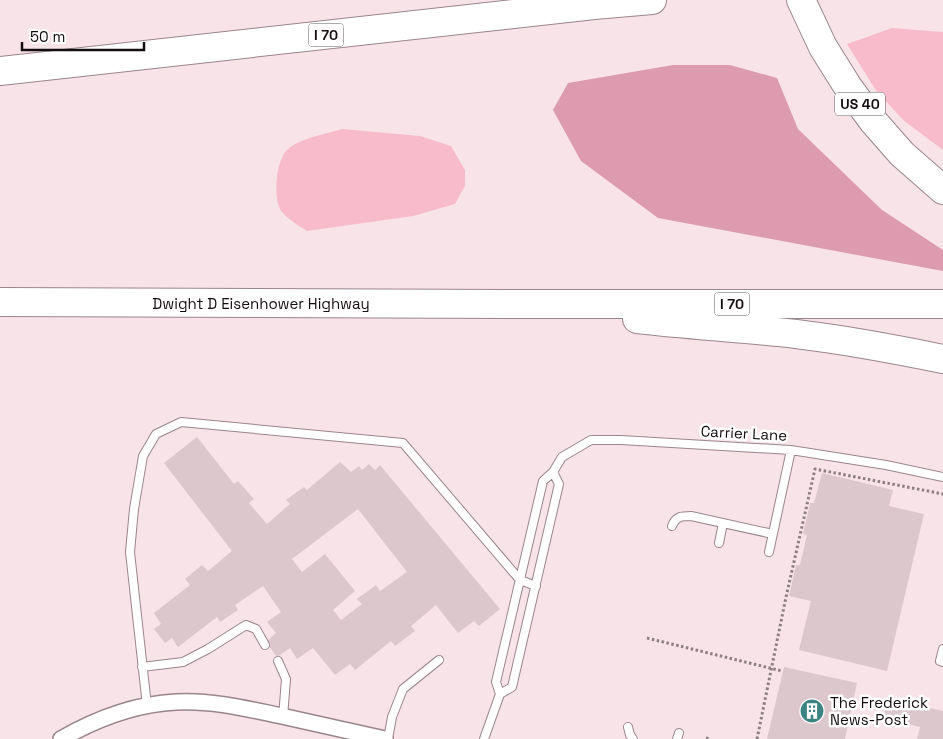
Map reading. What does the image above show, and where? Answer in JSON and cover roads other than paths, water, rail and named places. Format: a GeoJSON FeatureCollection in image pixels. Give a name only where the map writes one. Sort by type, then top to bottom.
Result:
{"type":"FeatureCollection","features":[{"type":"Feature","properties":{"kind":"highway","name":"I 70"},"geometry":{"type":"LineString","coordinates":[[0,72],[652,0]]}},
{"type":"Feature","properties":{"kind":"highway","name":"US 40"},"geometry":{"type":"LineString","coordinates":[[801,0],[823,47],[873,122],[902,154],[943,190]]}},
{"type":"Feature","properties":{"kind":"highway","name":"Dwight D Eisenhower Highway"},"geometry":{"type":"LineString","coordinates":[[0,302],[521,304]]}},
{"type":"Feature","properties":{"kind":"highway","name":"I 70"},"geometry":{"type":"LineString","coordinates":[[521,304],[943,304]]}},
{"type":"Feature","properties":{"kind":"highway"},"geometry":{"type":"LineString","coordinates":[[521,304],[694,326],[796,334],[885,346],[943,359]]}},
{"type":"Feature","properties":{"kind":"street"},"geometry":{"type":"LineString","coordinates":[[61,739],[87,724],[139,707],[176,702],[240,707],[386,739]]}},
{"type":"Feature","properties":{"kind":"lane"},"geometry":{"type":"LineString","coordinates":[[147,706],[130,552],[134,509],[143,456],[156,434],[181,422],[403,443],[520,580],[536,586]]}},
{"type":"Feature","properties":{"kind":"lane","name":"Carrier Lane"},"geometry":{"type":"LineString","coordinates":[[484,739],[500,694],[496,682],[543,481],[553,472],[562,457],[591,440],[791,450],[886,465],[943,478]]}},
{"type":"Feature","properties":{"kind":"lane"},"geometry":{"type":"LineString","coordinates":[[769,552],[791,450]]}},
{"type":"Feature","properties":{"kind":"lane","name":"Carrier Lane"},"geometry":{"type":"LineString","coordinates":[[500,694],[512,687],[559,484],[553,472]]}},
{"type":"Feature","properties":{"kind":"lane"},"geometry":{"type":"LineString","coordinates":[[672,526],[674,520],[682,516],[691,516],[773,534]]}},
{"type":"Feature","properties":{"kind":"lane"},"geometry":{"type":"LineString","coordinates":[[719,542],[723,523]]}},
{"type":"Feature","properties":{"kind":"lane"},"geometry":{"type":"LineString","coordinates":[[142,667],[183,662],[246,625],[256,629],[265,645]]}},
{"type":"Feature","properties":{"kind":"lane"},"geometry":{"type":"LineString","coordinates":[[942,662],[943,649]]}},
{"type":"Feature","properties":{"kind":"lane"},"geometry":{"type":"LineString","coordinates":[[386,739],[403,689],[439,660]]}},
{"type":"Feature","properties":{"kind":"lane"},"geometry":{"type":"LineString","coordinates":[[278,661],[286,679],[283,716]]}},
{"type":"Feature","properties":{"kind":"lane"},"geometry":{"type":"LineString","coordinates":[[628,727],[633,739]]}},
{"type":"Feature","properties":{"kind":"place","name":"The Frederick News-Post"},"geometry":{"type":"Point","coordinates":[812,711]}}]}
